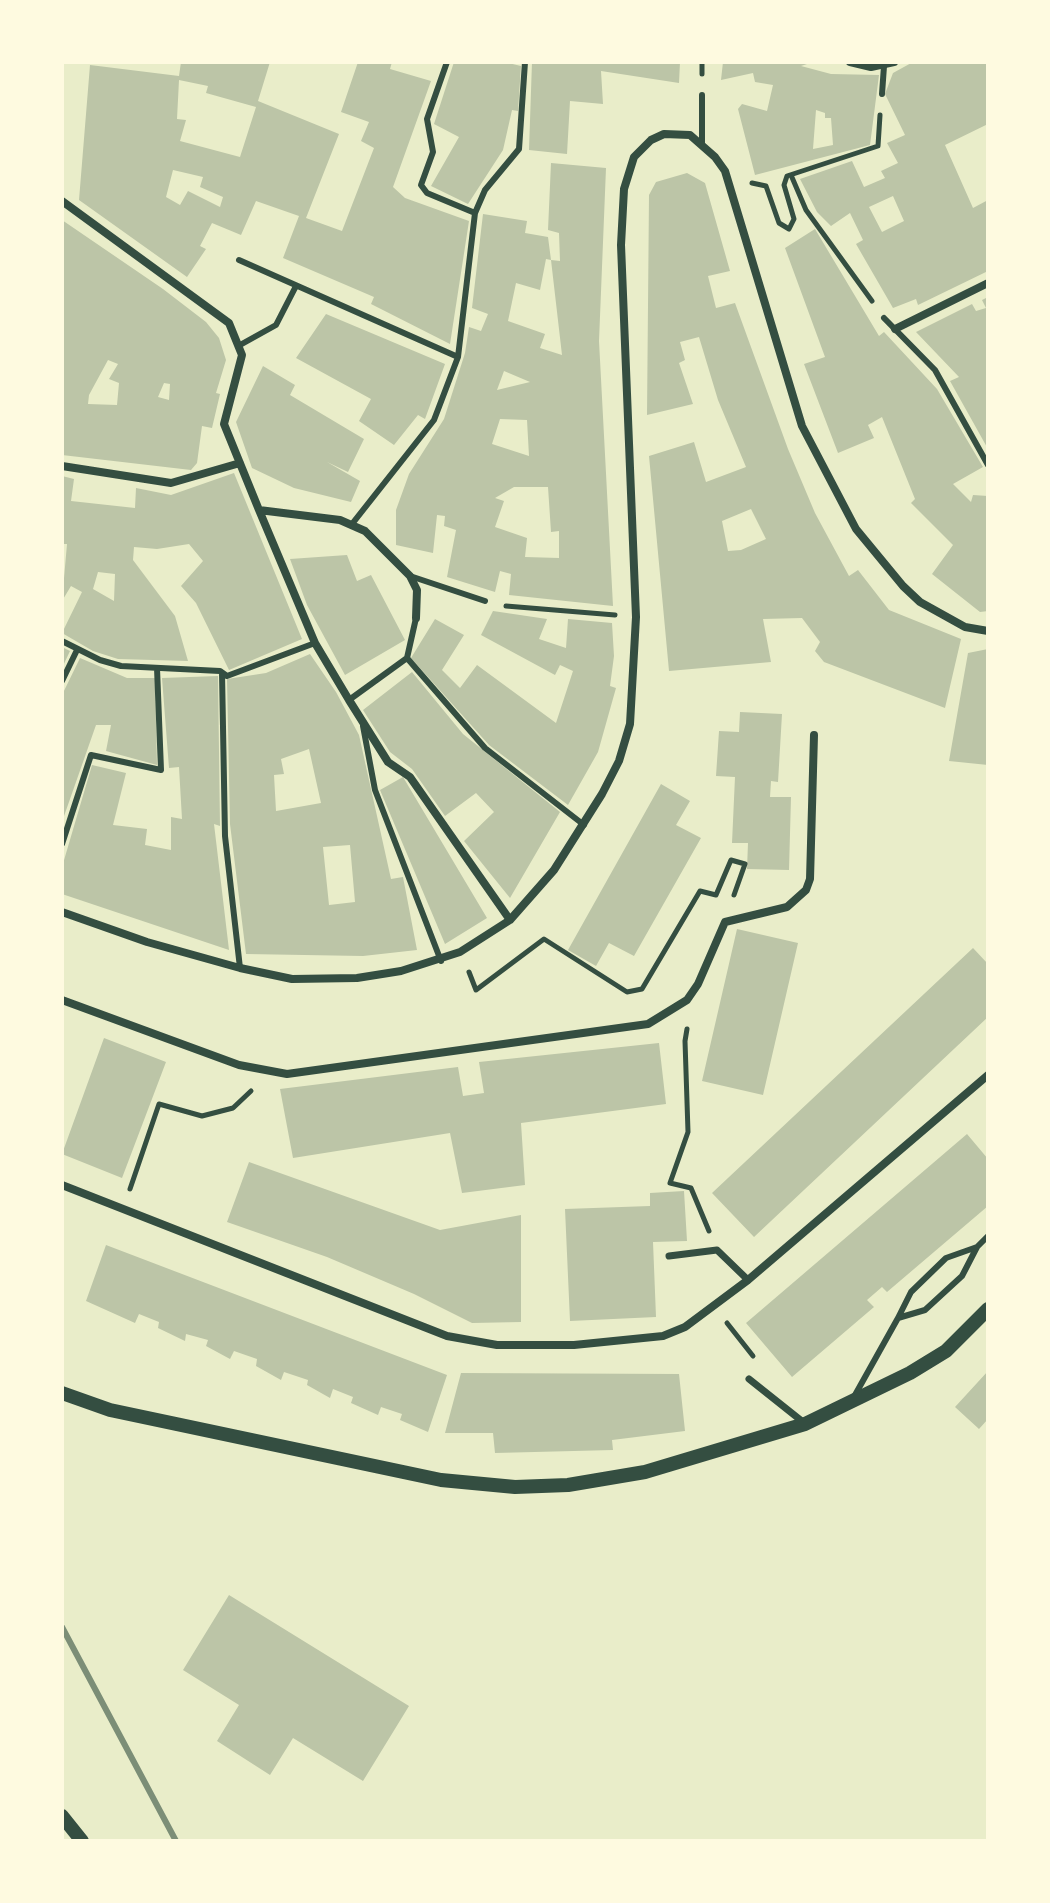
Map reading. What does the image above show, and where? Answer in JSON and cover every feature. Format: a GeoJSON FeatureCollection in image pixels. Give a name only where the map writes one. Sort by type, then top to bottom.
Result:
{"type":"FeatureCollection","features":[{"type":"Feature","properties":{"kind":"street"},"geometry":{"type":"LineString","coordinates":[[850,62],[884,66],[894,62]]}},
{"type":"Feature","properties":{"kind":"street"},"geometry":{"type":"LineString","coordinates":[[62,912],[147,942],[240,968],[292,979],[326,980],[401,971],[441,961],[460,952],[510,920],[554,870],[584,825],[619,761],[630,724],[636,617],[621,245],[624,189],[634,157],[651,140],[678,133],[702,143],[715,157],[732,188],[802,426],[835,495],[856,529],[903,586],[944,618],[965,627],[988,631]]}},
{"type":"Feature","properties":{"kind":"street"},"geometry":{"type":"LineString","coordinates":[[62,201],[218,311],[240,345],[240,366],[224,424],[315,643],[388,762],[410,777],[510,920]]}},
{"type":"Feature","properties":{"kind":"street"},"geometry":{"type":"LineString","coordinates":[[895,329],[988,283]]}},
{"type":"Feature","properties":{"kind":"street"},"geometry":{"type":"LineString","coordinates":[[62,466],[171,483],[240,463]]}},
{"type":"Feature","properties":{"kind":"street"},"geometry":{"type":"LineString","coordinates":[[259,510],[352,524],[365,531],[410,576],[417,590],[416,618]]}},
{"type":"Feature","properties":{"kind":"street"},"geometry":{"type":"LineString","coordinates":[[62,1000],[239,1065],[287,1074],[648,1024],[678,1008],[698,984],[725,922],[787,907],[806,890],[810,879],[814,735]]}},
{"type":"Feature","properties":{"kind":"street"},"geometry":{"type":"LineString","coordinates":[[62,1185],[447,1336],[484,1343],[574,1345],[663,1336],[685,1327],[748,1280],[988,1075]]}},
{"type":"Feature","properties":{"kind":"street"},"geometry":{"type":"LineString","coordinates":[[669,1256],[717,1250],[748,1280]]}},
{"type":"Feature","properties":{"kind":"street"},"geometry":{"type":"LineString","coordinates":[[62,1393],[110,1410],[429,1478],[515,1487],[568,1485],[645,1472],[805,1424],[946,1351],[988,1309]]}},
{"type":"Feature","properties":{"kind":"street"},"geometry":{"type":"LineString","coordinates":[[749,1379],[805,1424]]}},
{"type":"Feature","properties":{"kind":"street"},"geometry":{"type":"LineString","coordinates":[[62,1816],[82,1841]]}},
{"type":"Feature","properties":{"kind":"lane"},"geometry":{"type":"LineString","coordinates":[[447,62],[427,119],[433,152],[421,185],[427,193],[475,213]]}},
{"type":"Feature","properties":{"kind":"lane"},"geometry":{"type":"LineString","coordinates":[[352,524],[434,420],[458,357],[475,213],[485,190],[509,166],[519,149],[525,62]]}},
{"type":"Feature","properties":{"kind":"lane"},"geometry":{"type":"LineString","coordinates":[[882,94],[884,66]]}},
{"type":"Feature","properties":{"kind":"lane"},"geometry":{"type":"LineString","coordinates":[[702,95],[702,143]]}},
{"type":"Feature","properties":{"kind":"lane"},"geometry":{"type":"LineString","coordinates":[[239,260],[458,357]]}},
{"type":"Feature","properties":{"kind":"lane"},"geometry":{"type":"LineString","coordinates":[[240,345],[276,325],[296,286]]}},
{"type":"Feature","properties":{"kind":"lane"},"geometry":{"type":"LineString","coordinates":[[884,318],[935,370],[988,465]]}},
{"type":"Feature","properties":{"kind":"lane"},"geometry":{"type":"LineString","coordinates":[[410,576],[485,601]]}},
{"type":"Feature","properties":{"kind":"lane"},"geometry":{"type":"LineString","coordinates":[[349,700],[407,658],[416,618]]}},
{"type":"Feature","properties":{"kind":"lane"},"geometry":{"type":"LineString","coordinates":[[62,641],[77,650],[121,666],[238,674],[315,643]]}},
{"type":"Feature","properties":{"kind":"lane"},"geometry":{"type":"LineString","coordinates":[[62,681],[77,650]]}},
{"type":"Feature","properties":{"kind":"lane"},"geometry":{"type":"LineString","coordinates":[[407,658],[485,748],[584,825]]}},
{"type":"Feature","properties":{"kind":"lane"},"geometry":{"type":"LineString","coordinates":[[62,844],[91,755],[161,770],[157,668]]}},
{"type":"Feature","properties":{"kind":"lane"},"geometry":{"type":"LineString","coordinates":[[222,673],[225,836],[240,968]]}},
{"type":"Feature","properties":{"kind":"lane"},"geometry":{"type":"LineString","coordinates":[[362,721],[375,790],[441,961]]}},
{"type":"Feature","properties":{"kind":"lane"},"geometry":{"type":"LineString","coordinates":[[898,1318],[925,1310],[962,1276],[977,1247],[988,1236]]}},
{"type":"Feature","properties":{"kind":"lane"},"geometry":{"type":"LineString","coordinates":[[851,1402],[911,1292],[946,1258],[977,1247]]}},
{"type":"Feature","properties":{"kind":"path"},"geometry":{"type":"LineString","coordinates":[[732,188],[763,183],[779,223],[789,229],[794,219],[784,182],[791,175],[878,146],[882,94]]}},
{"type":"Feature","properties":{"kind":"path"},"geometry":{"type":"LineString","coordinates":[[791,175],[806,210],[884,318]]}},
{"type":"Feature","properties":{"kind":"path"},"geometry":{"type":"LineString","coordinates":[[485,601],[516,609],[636,617]]}},
{"type":"Feature","properties":{"kind":"path"},"geometry":{"type":"LineString","coordinates":[[460,952],[476,990],[544,939],[627,992],[642,989],[700,891],[716,895],[731,860],[745,864],[725,922]]}},
{"type":"Feature","properties":{"kind":"path"},"geometry":{"type":"LineString","coordinates":[[698,984],[685,1041],[688,1132],[670,1183],[691,1188],[717,1250]]}},
{"type":"Feature","properties":{"kind":"path"},"geometry":{"type":"LineString","coordinates":[[123,1209],[159,1104],[202,1116],[233,1108],[270,1073]]}},
{"type":"Feature","properties":{"kind":"building"},"geometry":{"type":"Polygon","coordinates":[[[181,62],[270,62],[258,101],[339,134],[306,218],[342,231],[374,148],[361,141],[369,122],[341,112],[358,62],[392,62],[390,69],[431,81],[393,187],[405,198],[469,221],[450,344],[371,304],[374,297],[283,258],[299,216],[256,201],[241,235],[212,223],[200,246],[206,249],[187,277],[79,200],[90,65],[179,76],[181,62]],[[179,80],[177,119],[186,120],[180,141],[240,157],[256,107],[206,93],[208,86],[179,80]],[[173,170],[166,197],[180,205],[188,191],[220,207],[223,197],[200,187],[203,177],[173,170]]]}},
{"type":"Feature","properties":{"kind":"building"},"geometry":{"type":"Polygon","coordinates":[[[454,62],[504,62],[521,66],[518,111],[512,110],[503,150],[468,204],[431,186],[459,137],[434,124],[454,62]]]}},
{"type":"Feature","properties":{"kind":"building"},"geometry":{"type":"Polygon","coordinates":[[[532,62],[680,62],[679,83],[601,71],[603,104],[570,101],[567,154],[529,150],[532,62]]]}},
{"type":"Feature","properties":{"kind":"building"},"geometry":{"type":"Polygon","coordinates":[[[723,62],[813,62],[801,66],[831,74],[879,75],[870,145],[755,175],[738,109],[742,104],[767,111],[773,85],[755,82],[753,73],[721,80],[723,62]],[[816,110],[813,149],[833,145],[831,118],[825,118],[825,113],[816,110]]]}},
{"type":"Feature","properties":{"kind":"building"},"geometry":{"type":"Polygon","coordinates":[[[913,62],[988,62],[988,124],[945,145],[973,208],[988,200],[988,271],[918,305],[916,299],[893,308],[856,244],[863,240],[850,213],[831,226],[817,212],[800,179],[852,161],[864,187],[885,178],[881,171],[898,163],[887,143],[905,135],[885,94],[893,73],[913,62]],[[893,196],[869,207],[882,232],[904,221],[893,196]]]}},
{"type":"Feature","properties":{"kind":"building"},"geometry":{"type":"Polygon","coordinates":[[[551,163],[606,168],[599,341],[613,606],[509,595],[511,574],[500,571],[495,592],[447,577],[456,530],[444,526],[445,516],[437,515],[433,553],[396,545],[396,510],[409,474],[444,419],[465,353],[469,327],[481,331],[488,314],[472,308],[483,214],[527,221],[525,233],[548,237],[551,260],[560,261],[559,233],[548,230],[551,163]],[[546,259],[540,290],[516,283],[508,321],[545,334],[540,348],[562,355],[551,260],[546,259]],[[504,371],[497,390],[530,382],[504,371]],[[500,419],[492,444],[529,456],[527,420],[500,419]],[[514,487],[495,498],[504,501],[495,527],[527,538],[525,557],[559,558],[559,531],[551,532],[548,487],[514,487]]]}},
{"type":"Feature","properties":{"kind":"building"},"geometry":{"type":"Polygon","coordinates":[[[687,173],[705,183],[730,271],[708,276],[716,308],[735,303],[788,449],[815,513],[849,576],[858,570],[889,610],[961,639],[945,708],[824,662],[815,651],[820,642],[802,618],[763,619],[771,662],[669,671],[649,456],[694,442],[706,482],[746,467],[718,400],[699,337],[680,342],[685,360],[679,363],[693,404],[647,415],[649,195],[656,182],[687,173]],[[751,509],[722,521],[728,551],[741,550],[766,539],[751,509]]]}},
{"type":"Feature","properties":{"kind":"building"},"geometry":{"type":"Polygon","coordinates":[[[62,220],[206,322],[219,338],[226,360],[216,393],[220,394],[212,428],[202,426],[197,463],[191,470],[62,455],[62,220]],[[108,360],[89,395],[88,404],[117,405],[119,383],[109,379],[118,364],[108,360]],[[164,383],[158,397],[169,400],[170,384],[164,383]]]}},
{"type":"Feature","properties":{"kind":"building"},"geometry":{"type":"Polygon","coordinates":[[[815,229],[879,336],[884,332],[937,389],[983,467],[953,484],[971,502],[973,495],[988,496],[988,611],[980,612],[932,574],[953,545],[911,503],[915,499],[882,417],[868,425],[874,438],[838,453],[804,364],[825,357],[785,248],[815,229]]]}},
{"type":"Feature","properties":{"kind":"building"},"geometry":{"type":"Polygon","coordinates":[[[988,297],[988,449],[950,381],[959,377],[916,332],[972,304],[976,311],[986,308],[982,300],[988,297]]]}},
{"type":"Feature","properties":{"kind":"building"},"geometry":{"type":"Polygon","coordinates":[[[326,314],[445,364],[425,419],[418,415],[394,445],[359,421],[371,399],[296,358],[326,314]]]}},
{"type":"Feature","properties":{"kind":"building"},"geometry":{"type":"Polygon","coordinates":[[[263,366],[295,385],[290,395],[364,439],[348,472],[327,462],[360,481],[351,502],[294,488],[252,468],[236,422],[263,366]]]}},
{"type":"Feature","properties":{"kind":"building"},"geometry":{"type":"Polygon","coordinates":[[[234,473],[302,639],[229,670],[196,603],[181,586],[203,561],[189,544],[157,549],[134,547],[133,560],[175,616],[188,661],[118,659],[93,651],[62,633],[82,592],[71,586],[62,601],[67,544],[62,544],[62,476],[74,479],[71,501],[135,508],[136,488],[171,495],[234,473]],[[98,572],[93,589],[114,601],[115,574],[98,572]]]}},
{"type":"Feature","properties":{"kind":"building"},"geometry":{"type":"Polygon","coordinates":[[[347,555],[357,581],[371,575],[405,640],[345,675],[307,605],[290,559],[347,555]]]}},
{"type":"Feature","properties":{"kind":"building"},"geometry":{"type":"Polygon","coordinates":[[[493,611],[547,619],[539,639],[566,648],[568,619],[612,623],[614,656],[610,686],[616,688],[598,752],[568,805],[489,745],[411,658],[435,619],[464,635],[442,670],[460,688],[477,665],[556,723],[573,671],[560,665],[555,675],[481,635],[493,611]]]}},
{"type":"Feature","properties":{"kind":"building"},"geometry":{"type":"Polygon","coordinates":[[[62,647],[70,651],[62,668],[62,647]]]}},
{"type":"Feature","properties":{"kind":"building"},"geometry":{"type":"Polygon","coordinates":[[[988,649],[988,765],[949,761],[968,653],[988,649]]]}},
{"type":"Feature","properties":{"kind":"building"},"geometry":{"type":"Polygon","coordinates":[[[310,654],[336,692],[359,735],[391,879],[403,877],[417,950],[363,956],[246,954],[230,824],[227,679],[266,673],[310,654]],[[309,749],[281,759],[284,774],[274,775],[276,811],[321,803],[309,749]],[[350,845],[323,847],[329,905],[355,902],[350,845]]]}},
{"type":"Feature","properties":{"kind":"building"},"geometry":{"type":"Polygon","coordinates":[[[80,658],[127,678],[155,678],[157,765],[106,751],[111,725],[96,725],[63,819],[62,695],[80,658]]]}},
{"type":"Feature","properties":{"kind":"building"},"geometry":{"type":"Polygon","coordinates":[[[412,672],[463,734],[560,812],[510,898],[464,841],[494,812],[476,793],[445,816],[412,769],[390,752],[363,710],[412,672]]]}},
{"type":"Feature","properties":{"kind":"building"},"geometry":{"type":"Polygon","coordinates":[[[218,676],[220,826],[214,824],[229,950],[62,894],[62,867],[92,765],[126,773],[113,825],[147,829],[145,845],[171,850],[171,817],[182,819],[179,767],[169,768],[162,678],[218,676]]]}},
{"type":"Feature","properties":{"kind":"building"},"geometry":{"type":"Polygon","coordinates":[[[740,712],[782,714],[778,782],[771,781],[770,797],[791,797],[789,870],[747,869],[748,843],[732,843],[735,777],[716,776],[719,731],[739,732],[740,712]]]}},
{"type":"Feature","properties":{"kind":"building"},"geometry":{"type":"Polygon","coordinates":[[[403,777],[487,918],[445,944],[380,790],[403,777]]]}},
{"type":"Feature","properties":{"kind":"building"},"geometry":{"type":"Polygon","coordinates":[[[661,784],[690,801],[676,825],[701,838],[634,956],[609,943],[596,966],[568,950],[661,784]]]}},
{"type":"Feature","properties":{"kind":"building"},"geometry":{"type":"Polygon","coordinates":[[[737,929],[798,943],[763,1095],[702,1081],[737,929]]]}},
{"type":"Feature","properties":{"kind":"building"},"geometry":{"type":"Polygon","coordinates":[[[973,948],[988,964],[988,1017],[754,1237],[712,1193],[973,948]]]}},
{"type":"Feature","properties":{"kind":"building"},"geometry":{"type":"Polygon","coordinates":[[[104,1038],[166,1062],[122,1178],[62,1154],[104,1038]]]}},
{"type":"Feature","properties":{"kind":"building"},"geometry":{"type":"Polygon","coordinates":[[[659,1043],[666,1104],[521,1123],[525,1185],[462,1193],[450,1133],[293,1158],[280,1089],[458,1067],[463,1096],[484,1093],[479,1062],[659,1043]]]}},
{"type":"Feature","properties":{"kind":"building"},"geometry":{"type":"Polygon","coordinates":[[[967,1134],[988,1159],[988,1206],[887,1292],[882,1287],[867,1300],[874,1307],[792,1377],[746,1323],[967,1134]]]}},
{"type":"Feature","properties":{"kind":"building"},"geometry":{"type":"Polygon","coordinates":[[[249,1162],[440,1230],[521,1215],[521,1322],[472,1323],[327,1257],[227,1222],[249,1162]]]}},
{"type":"Feature","properties":{"kind":"building"},"geometry":{"type":"Polygon","coordinates":[[[684,1191],[687,1241],[653,1242],[656,1317],[570,1321],[565,1209],[650,1206],[650,1193],[684,1191]]]}},
{"type":"Feature","properties":{"kind":"building"},"geometry":{"type":"Polygon","coordinates":[[[106,1245],[447,1375],[428,1432],[400,1420],[402,1414],[381,1407],[378,1415],[351,1403],[353,1397],[333,1389],[330,1398],[307,1385],[308,1380],[284,1372],[281,1380],[256,1366],[257,1359],[234,1351],[230,1359],[206,1346],[208,1340],[186,1334],[185,1341],[158,1328],[159,1322],[139,1314],[135,1323],[86,1301],[106,1245]]]}},
{"type":"Feature","properties":{"kind":"building"},"geometry":{"type":"Polygon","coordinates":[[[988,1371],[988,1419],[979,1429],[955,1407],[988,1371]]]}},
{"type":"Feature","properties":{"kind":"building"},"geometry":{"type":"Polygon","coordinates":[[[461,1373],[679,1374],[685,1431],[612,1440],[613,1450],[495,1453],[493,1433],[445,1433],[461,1373]]]}},
{"type":"Feature","properties":{"kind":"building"},"geometry":{"type":"Polygon","coordinates":[[[229,1595],[409,1706],[363,1781],[293,1738],[270,1775],[217,1741],[239,1705],[183,1670],[229,1595]]]}},
{"type":"Feature","properties":{"kind":"railway"},"geometry":{"type":"LineString","coordinates":[[62,1627],[176,1841]]}}]}
